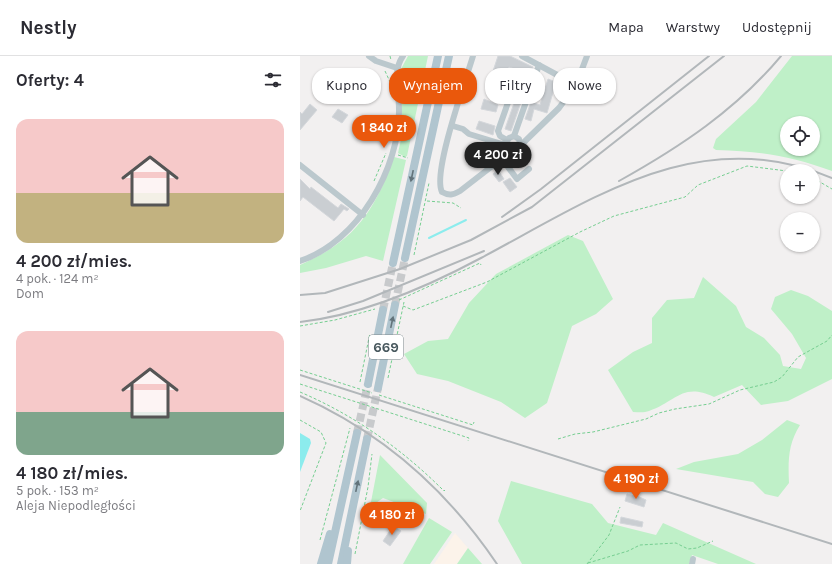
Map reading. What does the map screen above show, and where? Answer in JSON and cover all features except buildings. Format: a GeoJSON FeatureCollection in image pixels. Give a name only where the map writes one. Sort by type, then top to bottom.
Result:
{"type":"FeatureCollection","features":[{"type":"Feature","properties":{"kind":"main road"},"geometry":{"type":"LineString","coordinates":[[393,263],[438,56]]}},
{"type":"Feature","properties":{"kind":"main road"},"geometry":{"type":"LineString","coordinates":[[405,258],[449,56]]}},
{"type":"Feature","properties":{"kind":"main road","name":"669"},"geometry":{"type":"LineString","coordinates":[[378,388],[399,306]]}},
{"type":"Feature","properties":{"kind":"main road","name":"669"},"geometry":{"type":"LineString","coordinates":[[364,383],[383,310]]}},
{"type":"Feature","properties":{"kind":"main road"},"geometry":{"type":"LineString","coordinates":[[328,564],[354,431]]}},
{"type":"Feature","properties":{"kind":"main road"},"geometry":{"type":"LineString","coordinates":[[341,564],[367,440]]}},
{"type":"Feature","properties":{"kind":"main road"},"geometry":{"type":"LineString","coordinates":[[320,564],[339,510]]}},
{"type":"Feature","properties":{"kind":"main road"},"geometry":{"type":"LineString","coordinates":[[347,564],[350,524]]}},
{"type":"Feature","properties":{"kind":"street"},"geometry":{"type":"LineString","coordinates":[[369,56],[376,61],[397,68],[403,56]]}},
{"type":"Feature","properties":{"kind":"street"},"geometry":{"type":"LineString","coordinates":[[473,56],[446,147],[440,188],[446,195],[453,195],[513,150],[518,148],[520,144],[562,104]]}},
{"type":"Feature","properties":{"kind":"street"},"geometry":{"type":"LineString","coordinates":[[522,56],[553,73]]}},
{"type":"Feature","properties":{"kind":"street"},"geometry":{"type":"LineString","coordinates":[[582,68],[587,56]]}},
{"type":"Feature","properties":{"kind":"street"},"geometry":{"type":"LineString","coordinates":[[300,261],[328,247],[342,237],[362,215],[379,186],[396,140],[399,104]]}},
{"type":"Feature","properties":{"kind":"street"},"geometry":{"type":"LineString","coordinates":[[508,104],[498,131],[500,136],[507,142],[509,148],[513,150]]}},
{"type":"Feature","properties":{"kind":"street"},"geometry":{"type":"LineString","coordinates":[[453,126],[463,129],[469,134],[502,144],[514,136],[525,104]]}},
{"type":"Feature","properties":{"kind":"street"},"geometry":{"type":"LineString","coordinates":[[514,136],[519,139],[520,144]]}},
{"type":"Feature","properties":{"kind":"street"},"geometry":{"type":"LineString","coordinates":[[508,166],[519,158]]}},
{"type":"Feature","properties":{"kind":"street"},"geometry":{"type":"LineString","coordinates":[[502,159],[517,179],[529,169]]}},
{"type":"Feature","properties":{"kind":"street"},"geometry":{"type":"LineString","coordinates":[[300,165],[362,215]]}},
{"type":"Feature","properties":{"kind":"path"},"geometry":{"type":"LineString","coordinates":[[373,188],[374,180],[387,152]]}},
{"type":"Feature","properties":{"kind":"path"},"geometry":{"type":"LineString","coordinates":[[395,154],[408,158]]}},
{"type":"Feature","properties":{"kind":"path"},"geometry":{"type":"LineString","coordinates":[[399,306],[413,310],[487,282],[580,232],[614,216],[685,197],[698,185],[747,166],[780,170]]}},
{"type":"Feature","properties":{"kind":"path"},"geometry":{"type":"LineString","coordinates":[[414,255],[430,180]]}},
{"type":"Feature","properties":{"kind":"path"},"geometry":{"type":"LineString","coordinates":[[820,182],[832,189]]}},
{"type":"Feature","properties":{"kind":"path"},"geometry":{"type":"LineString","coordinates":[[426,201],[453,203],[461,208]]}},
{"type":"Feature","properties":{"kind":"path"},"geometry":{"type":"LineString","coordinates":[[387,383],[399,306],[404,302]]}},
{"type":"Feature","properties":{"kind":"path"},"geometry":{"type":"LineString","coordinates":[[364,383],[371,329]]}},
{"type":"Feature","properties":{"kind":"path"},"geometry":{"type":"LineString","coordinates":[[558,439],[646,419],[659,413],[675,409],[709,404],[740,390],[774,382],[782,377],[798,357],[827,341],[832,335]]}},
{"type":"Feature","properties":{"kind":"path"},"geometry":{"type":"LineString","coordinates":[[300,370],[473,425],[474,422]]}},
{"type":"Feature","properties":{"kind":"path"},"geometry":{"type":"LineString","coordinates":[[300,384],[469,438],[468,441]]}},
{"type":"Feature","properties":{"kind":"path"},"geometry":{"type":"LineString","coordinates":[[300,392],[338,410],[372,431],[405,455],[444,491],[445,490]]}},
{"type":"Feature","properties":{"kind":"path"},"geometry":{"type":"LineString","coordinates":[[300,420],[322,432],[326,443],[300,511]]}},
{"type":"Feature","properties":{"kind":"path"},"geometry":{"type":"LineString","coordinates":[[319,544],[354,431]]}},
{"type":"Feature","properties":{"kind":"path"},"geometry":{"type":"LineString","coordinates":[[354,557],[359,538],[372,450]]}},
{"type":"Feature","properties":{"kind":"path"},"geometry":{"type":"LineString","coordinates":[[588,564],[609,535],[620,507]]}},
{"type":"Feature","properties":{"kind":"path"},"geometry":{"type":"LineString","coordinates":[[588,564],[628,551],[640,545],[676,543],[688,549],[697,548],[713,541]]}},
{"type":"Feature","properties":{"kind":"shaded area"},"geometry":{"type":"Polygon","coordinates":[[[455,533],[468,548],[457,564],[434,564],[455,533]]]}},
{"type":"Feature","properties":{"kind":"green space"},"geometry":{"type":"Polygon","coordinates":[[[408,56],[428,56],[425,68],[402,68],[408,56]]]}},
{"type":"Feature","properties":{"kind":"green space"},"geometry":{"type":"Polygon","coordinates":[[[792,56],[832,56],[832,171],[820,167],[820,164],[809,164],[775,155],[716,150],[713,148],[716,139],[756,102],[792,56]]]}},
{"type":"Feature","properties":{"kind":"green space"},"geometry":{"type":"Polygon","coordinates":[[[402,104],[418,104],[407,156],[405,157],[398,153],[404,126],[402,126],[402,104]]]}},
{"type":"Feature","properties":{"kind":"green space"},"geometry":{"type":"Polygon","coordinates":[[[394,157],[406,160],[383,261],[366,256],[326,268],[300,273],[300,265],[336,245],[360,222],[379,194],[394,157]]]}},
{"type":"Feature","properties":{"kind":"green space"},"geometry":{"type":"Polygon","coordinates":[[[568,235],[583,241],[613,299],[596,314],[572,326],[547,403],[525,418],[501,402],[448,381],[417,374],[404,354],[428,341],[448,339],[469,303],[496,274],[568,235]]]}},
{"type":"Feature","properties":{"kind":"green space"},"geometry":{"type":"Polygon","coordinates":[[[703,277],[736,306],[746,327],[764,338],[780,355],[783,366],[801,369],[806,358],[792,334],[771,309],[775,297],[791,290],[808,296],[832,311],[832,379],[788,401],[761,405],[742,385],[714,397],[703,393],[686,392],[649,411],[633,412],[608,370],[633,352],[652,343],[652,318],[667,300],[694,298],[703,277]]]}},
{"type":"Feature","properties":{"kind":"green space"},"geometry":{"type":"Polygon","coordinates":[[[787,420],[800,425],[791,446],[789,483],[778,497],[765,494],[753,482],[676,469],[694,462],[738,454],[762,440],[787,420]]]}},
{"type":"Feature","properties":{"kind":"green space"},"geometry":{"type":"Polygon","coordinates":[[[380,455],[427,503],[426,514],[383,498],[370,507],[380,455]]]}},
{"type":"Feature","properties":{"kind":"green space"},"geometry":{"type":"Polygon","coordinates":[[[511,481],[592,504],[608,523],[656,535],[663,523],[756,564],[718,564],[692,555],[689,564],[522,564],[498,521],[511,481]]]}},
{"type":"Feature","properties":{"kind":"green space"},"geometry":{"type":"Polygon","coordinates":[[[429,518],[452,532],[430,564],[403,564],[429,518]]]}},
{"type":"Feature","properties":{"kind":"green space"},"geometry":{"type":"Polygon","coordinates":[[[468,548],[482,564],[457,564],[468,548]]]}},
{"type":"Feature","properties":{"kind":"water"},"geometry":{"type":"Polygon","coordinates":[[[300,433],[310,439],[311,443],[300,472],[300,433]]]}},
{"type":"Feature","properties":{"kind":"waterway"},"geometry":{"type":"LineString","coordinates":[[429,238],[466,220]]}},
{"type":"Feature","properties":{"kind":"tunnel"},"geometry":{"type":"LineString","coordinates":[[395,305],[405,258]]}},
{"type":"Feature","properties":{"kind":"tunnel"},"geometry":{"type":"LineString","coordinates":[[383,310],[393,263]]}},
{"type":"Feature","properties":{"kind":"tunnel"},"geometry":{"type":"LineString","coordinates":[[357,433],[368,384]]}},
{"type":"Feature","properties":{"kind":"tunnel"},"geometry":{"type":"LineString","coordinates":[[367,439],[378,388]]}},
{"type":"Feature","properties":{"kind":"railway"},"geometry":{"type":"LineString","coordinates":[[502,217],[541,189],[709,56]]}},
{"type":"Feature","properties":{"kind":"railway"},"geometry":{"type":"LineString","coordinates":[[300,295],[325,293],[400,269],[471,240],[532,207],[724,56]]}},
{"type":"Feature","properties":{"kind":"railway"},"geometry":{"type":"LineString","coordinates":[[619,181],[664,155],[706,126],[745,94],[781,56]]}},
{"type":"Feature","properties":{"kind":"railway"},"geometry":{"type":"LineString","coordinates":[[300,322],[370,307],[416,290],[460,269],[565,212],[649,174],[693,163],[737,158],[784,163],[832,178]]}},
{"type":"Feature","properties":{"kind":"railway"},"geometry":{"type":"LineString","coordinates":[[328,312],[363,301],[484,251]]}},
{"type":"Feature","properties":{"kind":"railway"},"geometry":{"type":"LineString","coordinates":[[300,375],[832,544]]}},
{"type":"Feature","properties":{"kind":"railway"},"geometry":{"type":"LineString","coordinates":[[300,396],[358,427],[385,445],[410,466],[457,512],[478,537],[497,564]]}}]}
